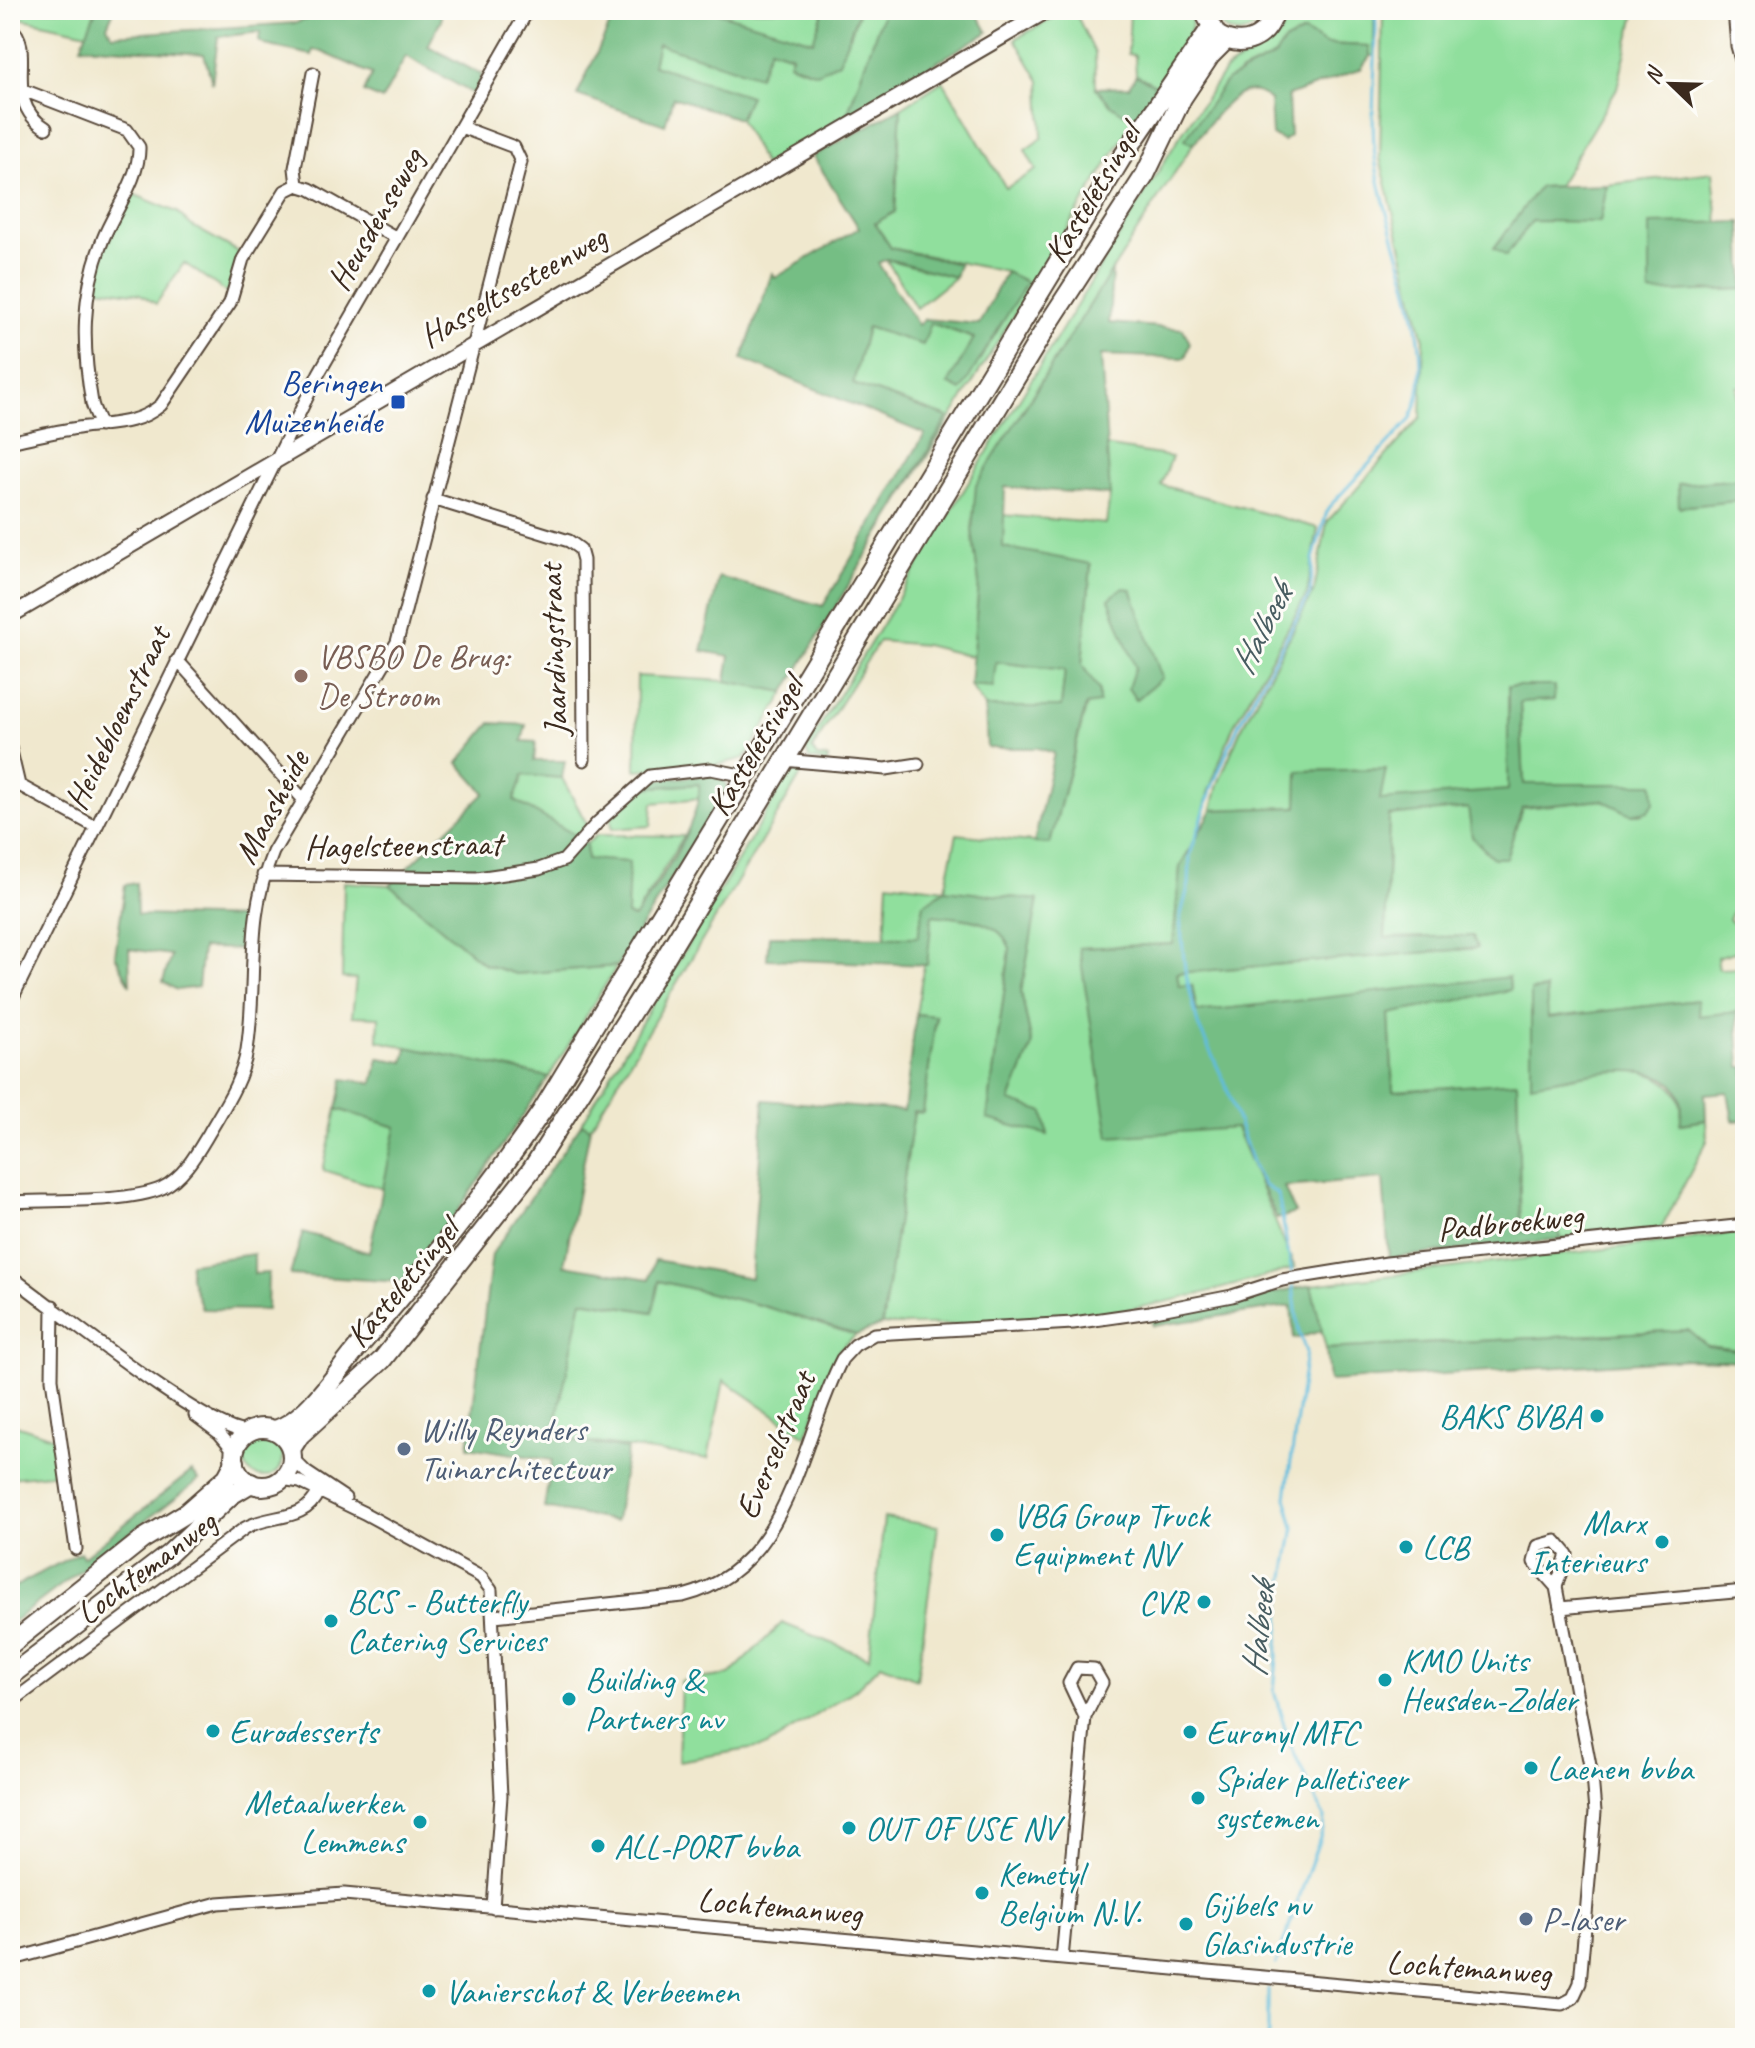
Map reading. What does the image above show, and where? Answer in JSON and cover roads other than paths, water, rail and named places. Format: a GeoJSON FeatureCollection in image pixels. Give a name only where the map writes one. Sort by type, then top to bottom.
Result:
{"type":"FeatureCollection","features":[{"type":"Feature","properties":{"kind":"main road"},"geometry":{"type":"LineString","coordinates":[[1203,10],[1210,29],[1226,40],[1237,43],[1258,37],[1267,30],[1275,10]]}},
{"type":"Feature","properties":{"kind":"main road","name":"Kasteletsingel"},"geometry":{"type":"LineString","coordinates":[[275,1430],[288,1424],[332,1381],[477,1204],[549,1098],[1121,159],[1210,29]]}},
{"type":"Feature","properties":{"kind":"main road","name":"Kasteletsingel"},"geometry":{"type":"LineString","coordinates":[[292,1454],[300,1435],[382,1360],[532,1169],[650,983],[1047,326],[1145,175],[1182,98],[1210,56],[1226,40]]}},
{"type":"Feature","properties":{"kind":"main road"},"geometry":{"type":"LineString","coordinates":[[10,1645],[121,1560],[143,1539],[186,1513],[227,1477],[235,1457],[248,1432],[260,1428],[275,1430],[292,1454],[282,1479],[263,1485],[251,1483],[238,1472],[235,1457]]}},
{"type":"Feature","properties":{"kind":"main road"},"geometry":{"type":"LineString","coordinates":[[10,1676],[169,1554],[231,1495],[251,1483]]}},
{"type":"Feature","properties":{"kind":"street","name":"Heusdenseweg"},"geometry":{"type":"LineString","coordinates":[[278,460],[319,373],[528,10]]}},
{"type":"Feature","properties":{"kind":"street","name":"Hasseltsesteenweg"},"geometry":{"type":"LineString","coordinates":[[11,614],[1048,10]]}},
{"type":"Feature","properties":{"kind":"street"},"geometry":{"type":"LineString","coordinates":[[1734,10],[1737,46],[1745,74]]}},
{"type":"Feature","properties":{"kind":"street"},"geometry":{"type":"LineString","coordinates":[[10,27],[18,35],[18,88],[24,109],[46,128]]}},
{"type":"Feature","properties":{"kind":"street"},"geometry":{"type":"LineString","coordinates":[[297,185],[295,168],[313,73]]}},
{"type":"Feature","properties":{"kind":"street"},"geometry":{"type":"LineString","coordinates":[[18,88],[127,130],[139,147],[124,193],[97,254],[84,309],[84,347],[93,409],[100,426]]}},
{"type":"Feature","properties":{"kind":"street","name":"Maasheide"},"geometry":{"type":"LineString","coordinates":[[10,1202],[137,1195],[162,1188],[195,1157],[236,1086],[247,1051],[251,937],[263,875],[303,799],[397,642],[521,162],[514,147],[461,127]]}},
{"type":"Feature","properties":{"kind":"street"},"geometry":{"type":"LineString","coordinates":[[297,185],[397,238]]}},
{"type":"Feature","properties":{"kind":"street"},"geometry":{"type":"LineString","coordinates":[[10,442],[140,419],[161,405],[230,303],[243,259],[279,196],[297,185]]}},
{"type":"Feature","properties":{"kind":"street","name":"Heidebloemstraat"},"geometry":{"type":"LineString","coordinates":[[10,1003],[94,826],[278,460]]}},
{"type":"Feature","properties":{"kind":"street","name":"Jaardingstraat"},"geometry":{"type":"LineString","coordinates":[[433,499],[569,541],[580,549],[584,760]]}},
{"type":"Feature","properties":{"kind":"street"},"geometry":{"type":"LineString","coordinates":[[177,660],[303,799]]}},
{"type":"Feature","properties":{"kind":"street"},"geometry":{"type":"LineString","coordinates":[[10,747],[19,785],[94,826]]}},
{"type":"Feature","properties":{"kind":"street"},"geometry":{"type":"LineString","coordinates":[[783,760],[886,769],[918,764]]}},
{"type":"Feature","properties":{"kind":"street","name":"Hagelsteenstraat"},"geometry":{"type":"LineString","coordinates":[[263,875],[477,878],[539,869],[564,860],[598,822],[650,776],[711,769],[746,776]]}},
{"type":"Feature","properties":{"kind":"street","name":"Padbroekweg"},"geometry":{"type":"LineString","coordinates":[[1282,1280],[1387,1263],[1745,1225]]}},
{"type":"Feature","properties":{"kind":"street"},"geometry":{"type":"LineString","coordinates":[[10,1276],[179,1399],[219,1433],[235,1457]]}},
{"type":"Feature","properties":{"kind":"street","name":"Everselstraat"},"geometry":{"type":"LineString","coordinates":[[494,1616],[683,1596],[709,1589],[738,1572],[768,1536],[837,1368],[848,1351],[864,1338],[884,1332],[1073,1323],[1232,1296],[1282,1280]]}},
{"type":"Feature","properties":{"kind":"street"},"geometry":{"type":"LineString","coordinates":[[53,1306],[52,1379],[76,1549]]}},
{"type":"Feature","properties":{"kind":"street"},"geometry":{"type":"LineString","coordinates":[[179,1399],[234,1430],[248,1432]]}},
{"type":"Feature","properties":{"kind":"street"},"geometry":{"type":"LineString","coordinates":[[292,1454],[306,1472],[364,1513]]}},
{"type":"Feature","properties":{"kind":"street"},"geometry":{"type":"LineString","coordinates":[[282,1479],[300,1482],[364,1513],[481,1577],[491,1590],[501,1796],[493,1908]]}},
{"type":"Feature","properties":{"kind":"street","name":"Lochtemanweg"},"geometry":{"type":"LineString","coordinates":[[10,1703],[245,1528],[261,1520],[300,1513],[312,1504],[318,1492]]}},
{"type":"Feature","properties":{"kind":"street","name":"Lochtemanweg"},"geometry":{"type":"LineString","coordinates":[[10,1960],[218,1903],[344,1894],[1562,2004],[1573,1998],[1580,1983],[1595,1812],[1592,1776],[1556,1587]]}},
{"type":"Feature","properties":{"kind":"street"},"geometry":{"type":"LineString","coordinates":[[1560,1608],[1745,1591]]}},
{"type":"Feature","properties":{"kind":"street"},"geometry":{"type":"LineString","coordinates":[[1062,1959],[1085,1717]]}},
{"type":"Feature","properties":{"kind":"waterway","name":"Halbeek"},"geometry":{"type":"LineString","coordinates":[[1292,1273],[1278,1194],[1264,1185],[1254,1168],[1225,1083],[1198,1025],[1185,970],[1180,918],[1189,884],[1190,855],[1212,787],[1238,726],[1310,594],[1313,559],[1328,508],[1410,420],[1419,392],[1421,360],[1417,326],[1375,157],[1376,10]]}},
{"type":"Feature","properties":{"kind":"waterway","name":"Halbeek"},"geometry":{"type":"LineString","coordinates":[[1276,1964],[1323,1829],[1324,1817],[1289,1742],[1274,1691],[1283,1587],[1294,1527],[1286,1497],[1306,1352],[1299,1332],[1293,1286]]}},
{"type":"Feature","properties":{"kind":"waterway","name":"Halbeek"},"geometry":{"type":"LineString","coordinates":[[1268,1989],[1268,2038]]}},
{"type":"Feature","properties":{"kind":"waterway"},"geometry":{"type":"LineString","coordinates":[[10,2034],[12,2038]]}},
{"type":"Feature","properties":{"kind":"place","name":"Beringen Muizenheide"},"geometry":{"type":"Point","coordinates":[398,402]}},
{"type":"Feature","properties":{"kind":"place","name":"VBSBO De Brug: De Stroom"},"geometry":{"type":"Point","coordinates":[301,676]}},
{"type":"Feature","properties":{"kind":"place","name":"BAKS BVBA"},"geometry":{"type":"Point","coordinates":[1597,1416]}},
{"type":"Feature","properties":{"kind":"place","name":"Willy Reynders Tuinarchitectuur"},"geometry":{"type":"Point","coordinates":[404,1449]}},
{"type":"Feature","properties":{"kind":"place","name":"VBG Group Truck Equipment NV"},"geometry":{"type":"Point","coordinates":[997,1535]}},
{"type":"Feature","properties":{"kind":"place","name":"Marx Interieurs"},"geometry":{"type":"Point","coordinates":[1662,1542]}},
{"type":"Feature","properties":{"kind":"place","name":"LCB"},"geometry":{"type":"Point","coordinates":[1406,1547]}},
{"type":"Feature","properties":{"kind":"place","name":"CVR"},"geometry":{"type":"Point","coordinates":[1204,1602]}},
{"type":"Feature","properties":{"kind":"place","name":"BCS - Butterfly Catering Services"},"geometry":{"type":"Point","coordinates":[331,1621]}},
{"type":"Feature","properties":{"kind":"place","name":"KMO Units Heusden-Zolder"},"geometry":{"type":"Point","coordinates":[1385,1680]}},
{"type":"Feature","properties":{"kind":"place","name":"Building & Partners nv"},"geometry":{"type":"Point","coordinates":[569,1699]}},
{"type":"Feature","properties":{"kind":"place","name":"Eurodesserts"},"geometry":{"type":"Point","coordinates":[213,1731]}},
{"type":"Feature","properties":{"kind":"place","name":"Euronyl MFC"},"geometry":{"type":"Point","coordinates":[1190,1732]}},
{"type":"Feature","properties":{"kind":"place","name":"Laenen bvba"},"geometry":{"type":"Point","coordinates":[1531,1768]}},
{"type":"Feature","properties":{"kind":"place","name":"Spider palletiseer systemen"},"geometry":{"type":"Point","coordinates":[1198,1798]}},
{"type":"Feature","properties":{"kind":"place","name":"Metaalwerken Lemmens"},"geometry":{"type":"Point","coordinates":[420,1822]}},
{"type":"Feature","properties":{"kind":"place","name":"OUT OF USE NV"},"geometry":{"type":"Point","coordinates":[849,1828]}},
{"type":"Feature","properties":{"kind":"place","name":"ALL-PORT bvba"},"geometry":{"type":"Point","coordinates":[598,1846]}},
{"type":"Feature","properties":{"kind":"place","name":"Kemetyl Belgium N.V."},"geometry":{"type":"Point","coordinates":[982,1893]}},
{"type":"Feature","properties":{"kind":"place","name":"P-laser"},"geometry":{"type":"Point","coordinates":[1526,1919]}},
{"type":"Feature","properties":{"kind":"place","name":"Gijbels nv Glasindustrie"},"geometry":{"type":"Point","coordinates":[1186,1924]}},
{"type":"Feature","properties":{"kind":"place","name":"Vanierschot & Verbeemen"},"geometry":{"type":"Point","coordinates":[429,1991]}}]}
